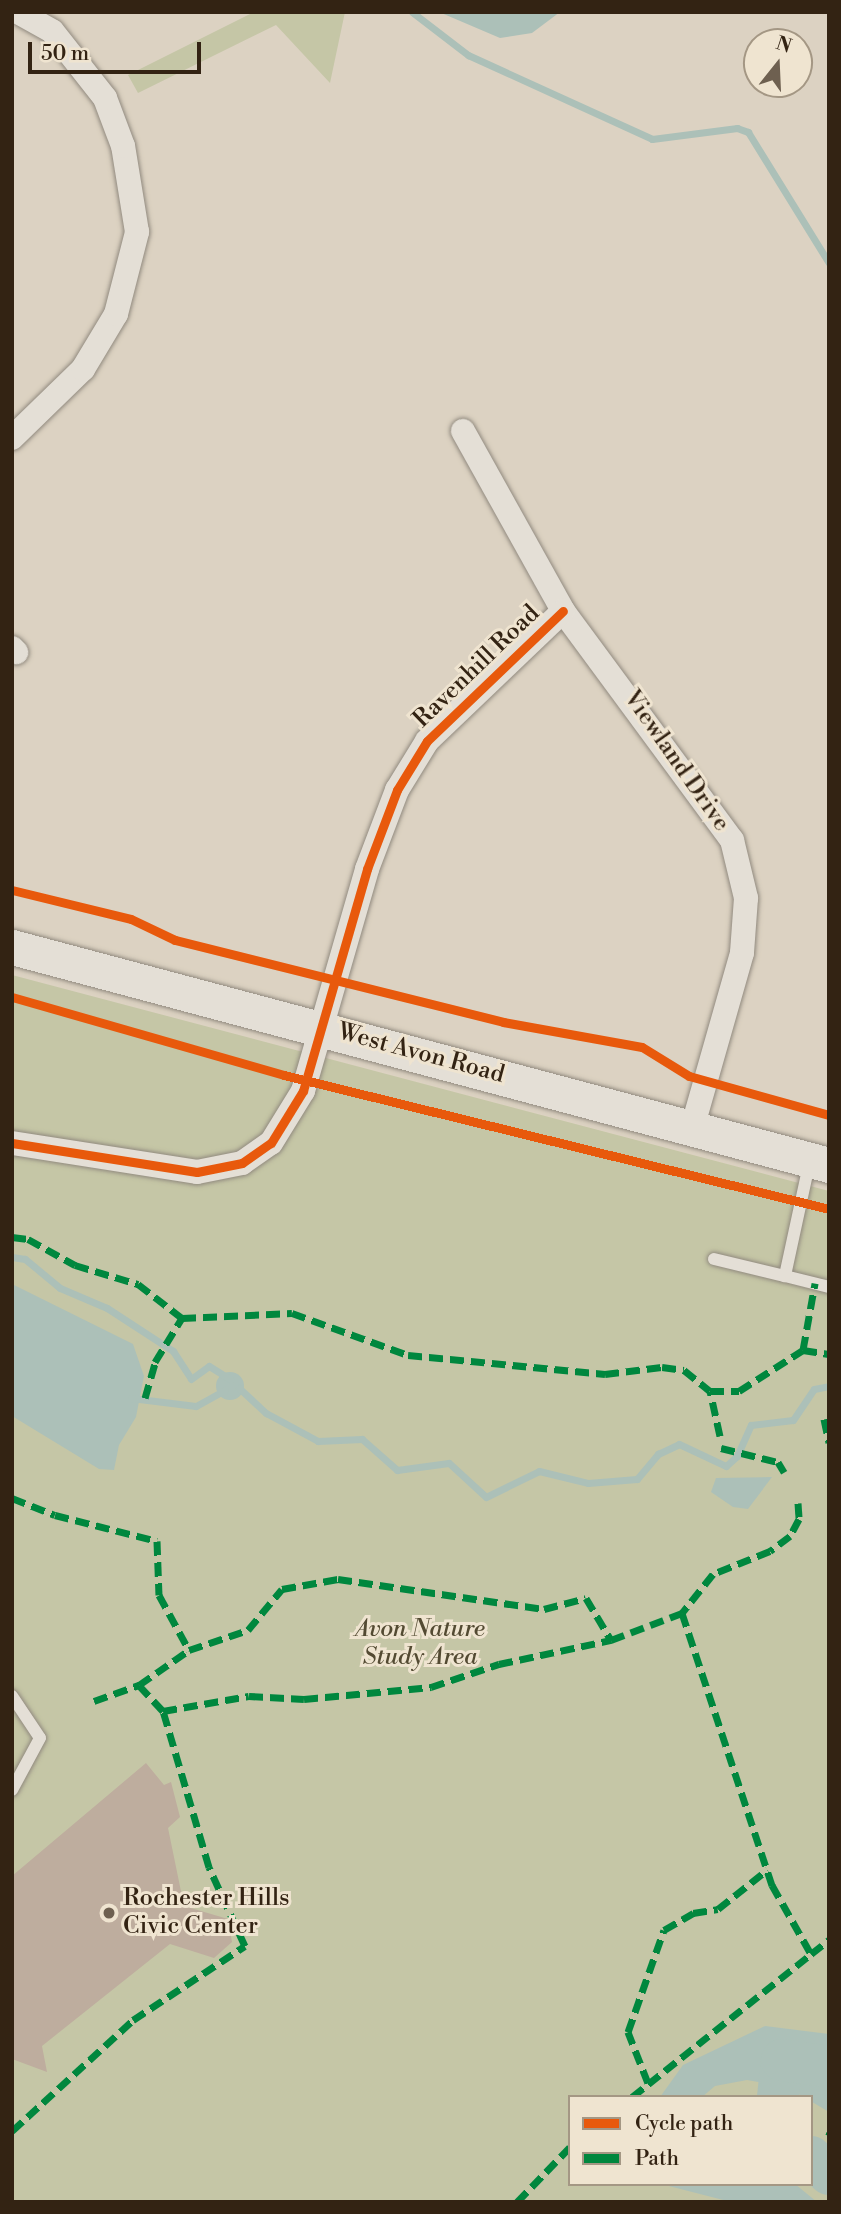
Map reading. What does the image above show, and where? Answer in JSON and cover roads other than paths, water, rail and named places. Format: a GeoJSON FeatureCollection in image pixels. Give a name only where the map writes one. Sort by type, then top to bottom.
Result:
{"type":"FeatureCollection","features":[{"type":"Feature","properties":{"kind":"street"},"geometry":{"type":"LineString","coordinates":[[12,438],[83,369],[116,314],[137,233],[129,170],[106,98],[52,31],[18,12]]}},
{"type":"Feature","properties":{"kind":"street","name":"Viewland Drive"},"geometry":{"type":"LineString","coordinates":[[463,431],[563,611],[732,840],[746,898],[742,953],[692,1129]]}},
{"type":"Feature","properties":{"kind":"street","name":"Ravenhill Road"},"geometry":{"type":"LineString","coordinates":[[12,1143],[179,1171],[242,1163],[271,1143],[294,1110],[368,869],[397,790],[443,724],[563,611]]}},
{"type":"Feature","properties":{"kind":"street","name":"West Avon Road"},"geometry":{"type":"LineString","coordinates":[[12,947],[321,1027],[819,1163]]}},
{"type":"Feature","properties":{"kind":"lane"},"geometry":{"type":"LineString","coordinates":[[785,1276],[819,1163]]}},
{"type":"Feature","properties":{"kind":"lane"},"geometry":{"type":"LineString","coordinates":[[714,1259],[829,1287]]}},
{"type":"Feature","properties":{"kind":"lane"},"geometry":{"type":"LineString","coordinates":[[12,1696],[40,1738],[12,1790]]}},
{"type":"Feature","properties":{"kind":"waterway"},"geometry":{"type":"LineString","coordinates":[[412,12],[468,55],[652,139],[737,128],[748,132],[829,263]]}},
{"type":"Feature","properties":{"kind":"waterway"},"geometry":{"type":"LineString","coordinates":[[12,1257],[25,1259],[60,1288],[107,1308],[173,1351],[191,1379],[209,1366],[230,1379]]}},
{"type":"Feature","properties":{"kind":"waterway"},"geometry":{"type":"LineString","coordinates":[[239,1388],[266,1413],[318,1441],[362,1439],[397,1470],[449,1463],[486,1497],[539,1471],[588,1483],[637,1479],[658,1454],[679,1444],[726,1466],[737,1456],[751,1425],[793,1420],[814,1389],[829,1386]]}},
{"type":"Feature","properties":{"kind":"waterway"},"geometry":{"type":"LineString","coordinates":[[131,1398],[196,1406],[225,1390]]}},
{"type":"Feature","properties":{"kind":"waterway"},"geometry":{"type":"LineString","coordinates":[[778,2095],[782,2060],[829,2067]]}},
{"type":"Feature","properties":{"kind":"waterway"},"geometry":{"type":"LineString","coordinates":[[813,2159],[829,2174]]}},
{"type":"Feature","properties":{"kind":"place","name":"Rochester Hills Civic Center"},"geometry":{"type":"Point","coordinates":[109,1913]}},
{"type":"Feature","properties":{"kind":"park label","name":"Avon Nature Study Area"},"geometry":{"type":"Point","coordinates":[420,1644]}}]}
